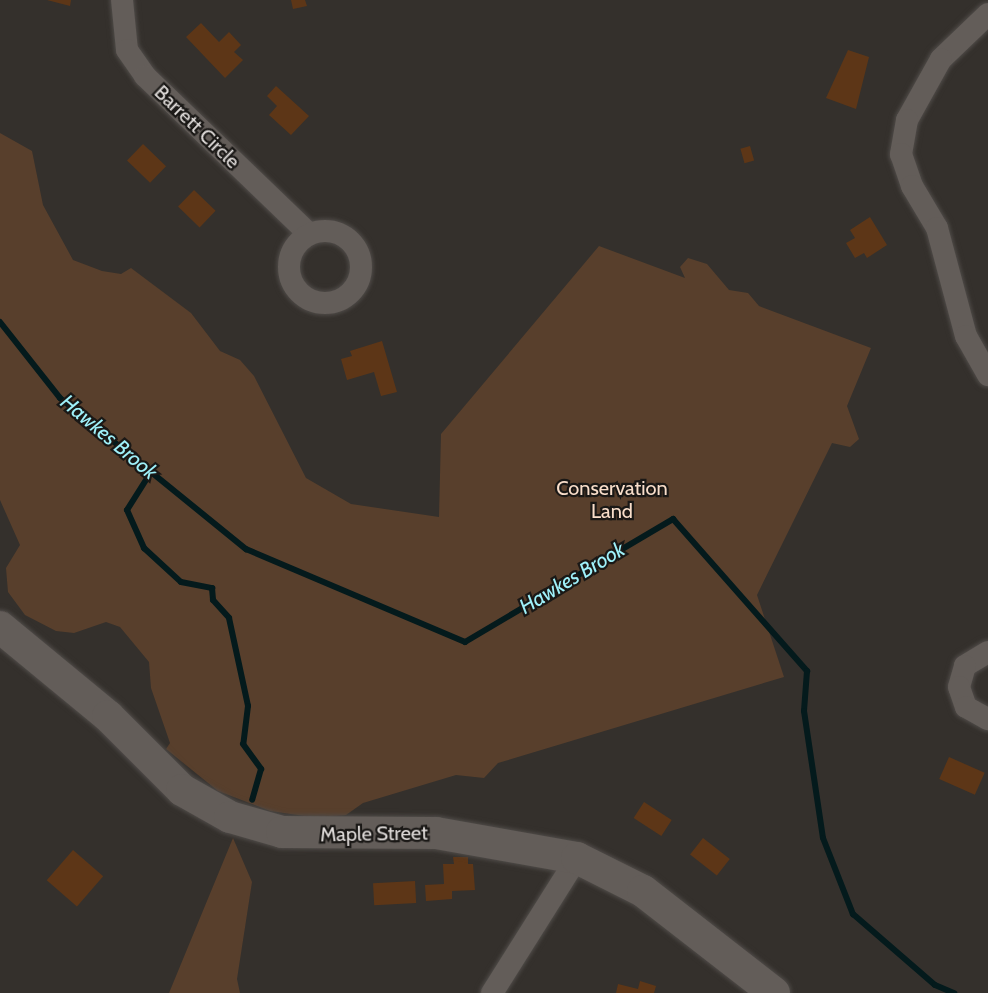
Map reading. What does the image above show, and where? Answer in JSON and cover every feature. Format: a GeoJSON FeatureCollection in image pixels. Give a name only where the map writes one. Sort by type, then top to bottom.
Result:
{"type":"FeatureCollection","features":[{"type":"Feature","properties":{"kind":"street","name":"Barrett Circle"},"geometry":{"type":"LineString","coordinates":[[122,0],[127,50],[145,76],[309,234]]}},
{"type":"Feature","properties":{"kind":"street"},"geometry":{"type":"LineString","coordinates":[[988,14],[941,59],[907,120],[902,154],[912,186],[937,228],[966,336],[988,375]]}},
{"type":"Feature","properties":{"kind":"street","name":"Maple Street"},"geometry":{"type":"LineString","coordinates":[[0,627],[108,716],[174,784],[230,817],[282,832],[436,832],[577,858],[643,891],[774,993]]}},
{"type":"Feature","properties":{"kind":"street"},"geometry":{"type":"LineString","coordinates":[[988,652],[965,666],[959,687],[966,707],[988,719]]}},
{"type":"Feature","properties":{"kind":"street"},"geometry":{"type":"LineString","coordinates":[[492,993],[577,858]]}},
{"type":"Feature","properties":{"kind":"green space","name":"Conservation Land"},"geometry":{"type":"Polygon","coordinates":[[[0,133],[32,151],[43,205],[73,260],[102,271],[121,274],[131,268],[191,313],[220,351],[240,360],[254,376],[306,478],[351,504],[439,517],[441,434],[599,246],[685,278],[680,267],[688,258],[707,264],[729,290],[748,293],[759,306],[871,348],[847,406],[859,439],[850,447],[832,443],[757,595],[784,677],[498,763],[484,778],[456,775],[363,803],[346,815],[318,818],[270,811],[218,791],[166,749],[170,743],[151,688],[149,662],[120,627],[106,622],[74,633],[56,631],[25,615],[8,592],[6,568],[20,545],[0,500],[0,133]]]}},
{"type":"Feature","properties":{"kind":"green space"},"geometry":{"type":"Polygon","coordinates":[[[233,838],[252,882],[237,979],[240,993],[169,993],[233,838]]]}},
{"type":"Feature","properties":{"kind":"building"},"geometry":{"type":"Polygon","coordinates":[[[47,0],[71,0],[70,6],[47,0]]]}},
{"type":"Feature","properties":{"kind":"building"},"geometry":{"type":"Polygon","coordinates":[[[291,0],[305,0],[307,6],[293,9],[291,0]]]}},
{"type":"Feature","properties":{"kind":"building"},"geometry":{"type":"Polygon","coordinates":[[[201,23],[219,42],[229,32],[241,45],[234,52],[243,60],[225,78],[186,37],[201,23]]]}},
{"type":"Feature","properties":{"kind":"building"},"geometry":{"type":"Polygon","coordinates":[[[848,50],[869,57],[856,109],[826,98],[848,50]]]}},
{"type":"Feature","properties":{"kind":"building"},"geometry":{"type":"Polygon","coordinates":[[[276,86],[309,116],[291,135],[269,115],[277,106],[267,96],[276,86]]]}},
{"type":"Feature","properties":{"kind":"building"},"geometry":{"type":"Polygon","coordinates":[[[143,144],[166,166],[150,183],[127,161],[143,144]]]}},
{"type":"Feature","properties":{"kind":"building"},"geometry":{"type":"Polygon","coordinates":[[[750,146],[754,160],[745,163],[740,149],[750,146]]]}},
{"type":"Feature","properties":{"kind":"building"},"geometry":{"type":"Polygon","coordinates":[[[194,190],[216,211],[200,227],[178,207],[194,190]]]}},
{"type":"Feature","properties":{"kind":"building"},"geometry":{"type":"Polygon","coordinates":[[[870,217],[887,245],[867,258],[864,253],[855,258],[846,243],[855,238],[850,230],[870,217]]]}},
{"type":"Feature","properties":{"kind":"building"},"geometry":{"type":"Polygon","coordinates":[[[382,341],[397,392],[381,396],[374,372],[347,380],[341,359],[352,356],[350,351],[382,341]]]}},
{"type":"Feature","properties":{"kind":"building"},"geometry":{"type":"Polygon","coordinates":[[[949,757],[985,773],[975,795],[939,779],[949,757]]]}},
{"type":"Feature","properties":{"kind":"building"},"geometry":{"type":"Polygon","coordinates":[[[644,802],[672,820],[661,836],[634,818],[644,802]]]}},
{"type":"Feature","properties":{"kind":"building"},"geometry":{"type":"Polygon","coordinates":[[[703,838],[730,859],[717,875],[690,855],[703,838]]]}},
{"type":"Feature","properties":{"kind":"building"},"geometry":{"type":"Polygon","coordinates":[[[73,850],[103,876],[77,906],[47,880],[73,850]]]}},
{"type":"Feature","properties":{"kind":"building"},"geometry":{"type":"Polygon","coordinates":[[[453,857],[468,857],[468,864],[473,864],[475,890],[452,891],[452,899],[426,901],[425,885],[444,884],[443,864],[454,864],[453,857]]]}},
{"type":"Feature","properties":{"kind":"building"},"geometry":{"type":"Polygon","coordinates":[[[415,881],[416,903],[374,905],[373,883],[415,881]]]}},
{"type":"Feature","properties":{"kind":"building"},"geometry":{"type":"Polygon","coordinates":[[[640,981],[656,986],[654,993],[616,993],[618,984],[638,989],[640,981]]]}},
{"type":"Feature","properties":{"kind":"waterway","name":"Hawkes Brook"},"geometry":{"type":"LineString","coordinates":[[0,322],[60,398],[246,549],[465,642],[673,519],[807,671],[804,711],[823,838],[853,914],[935,985],[954,993]]}},
{"type":"Feature","properties":{"kind":"waterway"},"geometry":{"type":"LineString","coordinates":[[151,472],[127,510],[144,548],[181,582],[212,588],[213,600],[229,618],[248,706],[243,744],[261,769],[252,800]]}}]}
